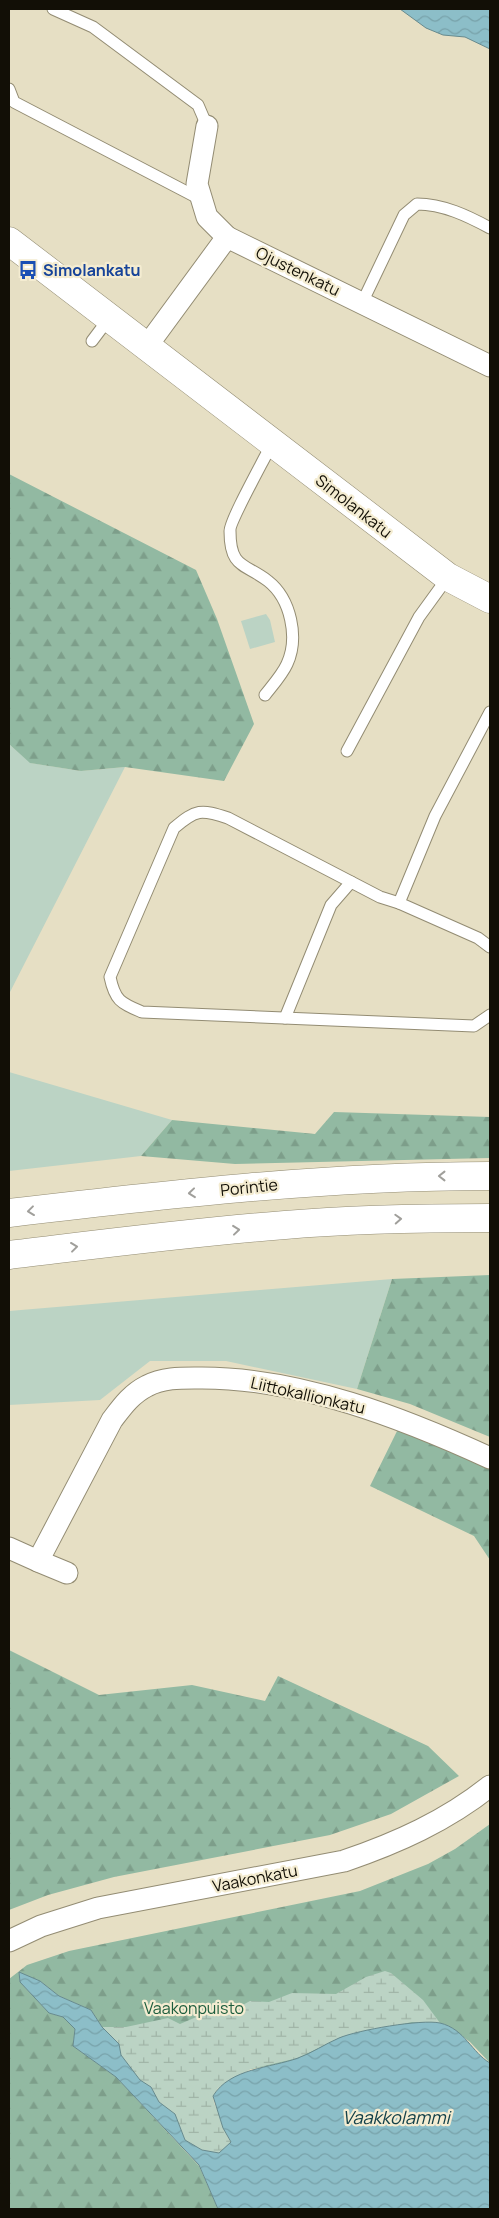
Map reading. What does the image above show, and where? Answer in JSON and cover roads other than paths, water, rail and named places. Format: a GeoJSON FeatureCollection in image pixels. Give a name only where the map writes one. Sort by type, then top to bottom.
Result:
{"type":"FeatureCollection","features":[{"type":"Feature","properties":{"kind":"main road","name":"Simolankatu"},"geometry":{"type":"LineString","coordinates":[[9,240],[448,577],[490,600]]}},
{"type":"Feature","properties":{"kind":"main road","name":"Porintie"},"geometry":{"type":"LineString","coordinates":[[9,1213],[283,1183],[410,1176],[490,1176]]}},
{"type":"Feature","properties":{"kind":"main road"},"geometry":{"type":"LineString","coordinates":[[9,1255],[129,1240],[286,1225],[406,1218],[490,1218]]}},
{"type":"Feature","properties":{"kind":"street","name":"Ojustenkatu"},"geometry":{"type":"LineString","coordinates":[[207,126],[197,184],[207,217],[227,237],[490,366]]}},
{"type":"Feature","properties":{"kind":"street"},"geometry":{"type":"LineString","coordinates":[[147,346],[227,237]]}},
{"type":"Feature","properties":{"kind":"street","name":"Liittokallionkatu"},"geometry":{"type":"LineString","coordinates":[[38,1561],[112,1420],[126,1401],[147,1386],[171,1378],[219,1378],[268,1382],[340,1401],[408,1422],[490,1458]]}},
{"type":"Feature","properties":{"kind":"street"},"geometry":{"type":"LineString","coordinates":[[9,1548],[67,1573]]}},
{"type":"Feature","properties":{"kind":"street","name":"Vaakonkatu"},"geometry":{"type":"LineString","coordinates":[[9,1941],[41,1926],[98,1908],[352,1858],[383,1848],[433,1824],[460,1808],[490,1786]]}},
{"type":"Feature","properties":{"kind":"lane"},"geometry":{"type":"LineString","coordinates":[[54,9],[93,27],[198,105],[207,126]]}},
{"type":"Feature","properties":{"kind":"lane"},"geometry":{"type":"LineString","coordinates":[[9,89],[14,102],[202,200]]}},
{"type":"Feature","properties":{"kind":"lane"},"geometry":{"type":"LineString","coordinates":[[362,303],[404,215],[417,204],[429,205],[468,216],[490,228]]}},
{"type":"Feature","properties":{"kind":"lane"},"geometry":{"type":"LineString","coordinates":[[92,341],[110,318]]}},
{"type":"Feature","properties":{"kind":"lane"},"geometry":{"type":"LineString","coordinates":[[264,695],[287,665],[293,642],[291,620],[284,598],[268,581],[245,568],[234,557],[229,530],[274,444]]}},
{"type":"Feature","properties":{"kind":"lane"},"geometry":{"type":"LineString","coordinates":[[348,751],[420,617],[448,577]]}},
{"type":"Feature","properties":{"kind":"lane"},"geometry":{"type":"LineString","coordinates":[[399,903],[435,816],[490,712]]}},
{"type":"Feature","properties":{"kind":"lane"},"geometry":{"type":"LineString","coordinates":[[490,947],[478,938],[399,903],[380,897],[228,818],[206,810],[188,816],[174,828],[110,977],[113,991],[121,1003],[142,1012],[474,1026],[490,1015]]}},
{"type":"Feature","properties":{"kind":"lane"},"geometry":{"type":"LineString","coordinates":[[285,1018],[331,905],[351,882]]}},
{"type":"Feature","properties":{"kind":"water"},"geometry":{"type":"Polygon","coordinates":[[[400,9],[490,9],[490,49],[465,37],[443,35],[426,28],[400,9]]]}},
{"type":"Feature","properties":{"kind":"water","name":"Vaakkolammi"},"geometry":{"type":"Polygon","coordinates":[[[19,1972],[40,1981],[59,1996],[91,2010],[102,2027],[119,2044],[121,2055],[140,2080],[151,2087],[159,2102],[175,2114],[185,2140],[202,2150],[219,2153],[231,2142],[223,2128],[213,2096],[220,2087],[240,2074],[298,2058],[339,2038],[360,2032],[390,2026],[431,2022],[449,2026],[456,2030],[490,2063],[490,2209],[218,2209],[199,2165],[116,2077],[73,2046],[75,2029],[63,2017],[49,2013],[20,1982],[19,1972]]]}},
{"type":"Feature","properties":{"kind":"place","name":"Simolankatu"},"geometry":{"type":"Point","coordinates":[28,270]}},
{"type":"Feature","properties":{"kind":"park label","name":"Vaakonpuisto"},"geometry":{"type":"Point","coordinates":[194,2008]}}]}
